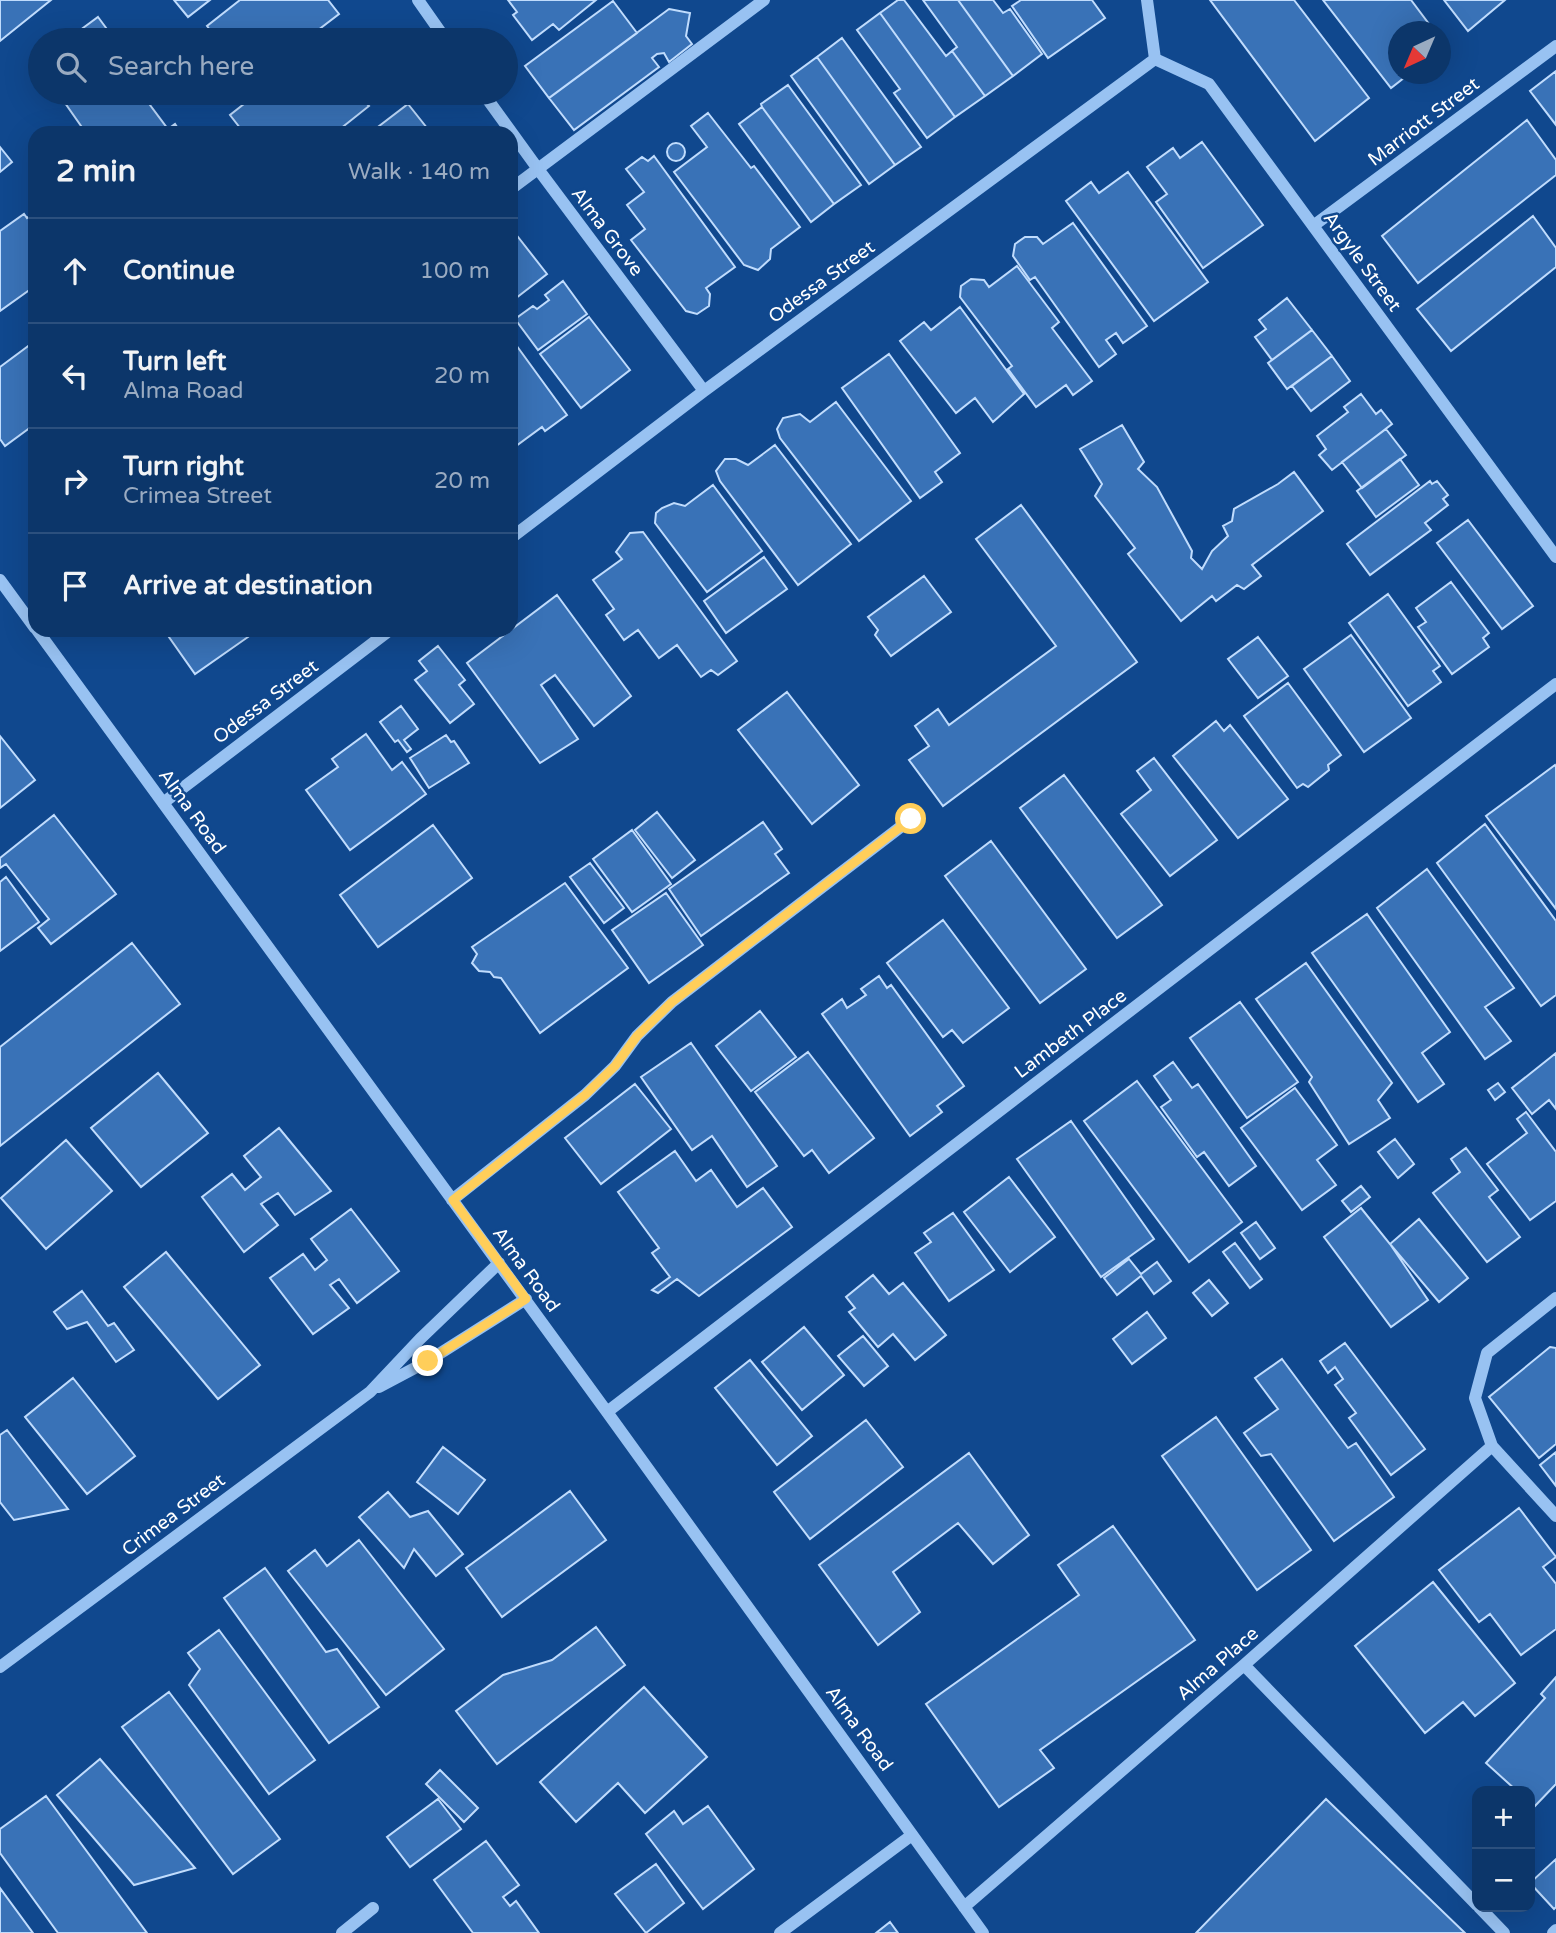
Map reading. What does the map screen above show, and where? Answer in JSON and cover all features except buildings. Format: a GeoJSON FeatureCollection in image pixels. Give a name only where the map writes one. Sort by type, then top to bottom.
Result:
{"type":"FeatureCollection","features":[{"type":"Feature","properties":{"kind":"street"},"geometry":{"type":"LineString","coordinates":[[418,0],[438,28]]}},
{"type":"Feature","properties":{"kind":"street"},"geometry":{"type":"LineString","coordinates":[[518,184],[764,0]]}},
{"type":"Feature","properties":{"kind":"street"},"geometry":{"type":"LineString","coordinates":[[1147,0],[1155,59]]}},
{"type":"Feature","properties":{"kind":"street","name":"Marriott Street"},"geometry":{"type":"LineString","coordinates":[[1313,226],[1556,46]]}},
{"type":"Feature","properties":{"kind":"street","name":"Argyle Street"},"geometry":{"type":"LineString","coordinates":[[1155,59],[1209,84],[1556,556]]}},
{"type":"Feature","properties":{"kind":"street","name":"Odessa Street"},"geometry":{"type":"LineString","coordinates":[[518,533],[704,391],[1155,59]]}},
{"type":"Feature","properties":{"kind":"street","name":"Alma Grove"},"geometry":{"type":"LineString","coordinates":[[492,105],[507,126]]}},
{"type":"Feature","properties":{"kind":"street","name":"Alma Grove"},"geometry":{"type":"LineString","coordinates":[[518,141],[704,391]]}},
{"type":"Feature","properties":{"kind":"street","name":"Alma Road"},"geometry":{"type":"LineString","coordinates":[[0,580],[28,618]]}},
{"type":"Feature","properties":{"kind":"street","name":"Alma Road"},"geometry":{"type":"LineString","coordinates":[[42,637],[526,1299],[983,1933]]}},
{"type":"Feature","properties":{"kind":"street","name":"Odessa Street"},"geometry":{"type":"LineString","coordinates":[[163,803],[381,637]]}},
{"type":"Feature","properties":{"kind":"street","name":"Lambeth Place"},"geometry":{"type":"LineString","coordinates":[[607,1412],[1556,684]]}},
{"type":"Feature","properties":{"kind":"street"},"geometry":{"type":"LineString","coordinates":[[453,1200],[585,1095],[615,1066],[637,1036],[672,1002],[911,819]]}},
{"type":"Feature","properties":{"kind":"street","name":"Crimea Street"},"geometry":{"type":"LineString","coordinates":[[0,1667],[370,1392],[499,1263]]}},
{"type":"Feature","properties":{"kind":"street"},"geometry":{"type":"LineString","coordinates":[[1556,1298],[1487,1353],[1475,1398],[1492,1446],[1556,1516]]}},
{"type":"Feature","properties":{"kind":"street","name":"Crimea Street"},"geometry":{"type":"LineString","coordinates":[[370,1392],[428,1361],[526,1299]]}},
{"type":"Feature","properties":{"kind":"street","name":"Alma Place"},"geometry":{"type":"LineString","coordinates":[[964,1907],[1492,1446]]}},
{"type":"Feature","properties":{"kind":"street"},"geometry":{"type":"LineString","coordinates":[[1244,1665],[1472,1900]]}},
{"type":"Feature","properties":{"kind":"street"},"geometry":{"type":"LineString","coordinates":[[780,1933],[912,1835]]}},
{"type":"Feature","properties":{"kind":"street"},"geometry":{"type":"LineString","coordinates":[[342,1933],[373,1908]]}},
{"type":"Feature","properties":{"kind":"street"},"geometry":{"type":"LineString","coordinates":[[1484,1912],[1504,1933]]}},
{"type":"Feature","properties":{"kind":"route"},"geometry":{"type":"LineString","coordinates":[[428,1361],[526,1299],[453,1200],[585,1095],[615,1066],[637,1036],[672,1002],[911,819]]}}]}
